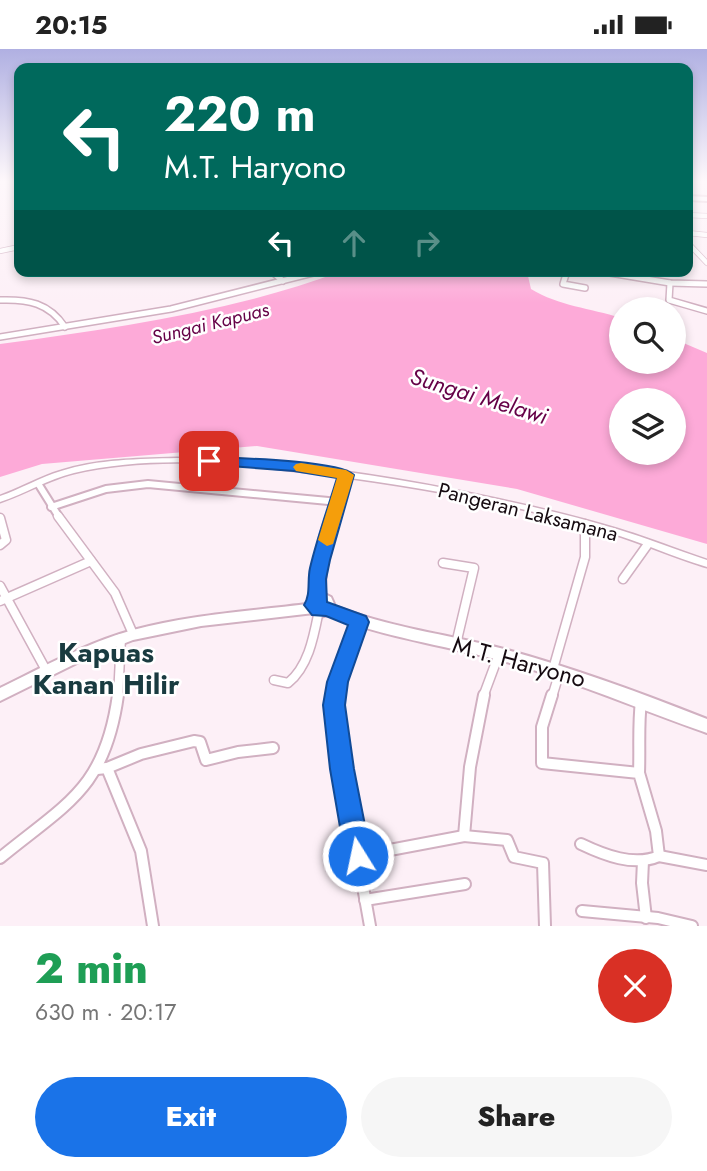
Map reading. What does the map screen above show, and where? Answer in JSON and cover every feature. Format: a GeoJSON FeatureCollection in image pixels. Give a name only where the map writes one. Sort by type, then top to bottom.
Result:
{"type":"FeatureCollection","features":[{"type":"Feature","properties":{"kind":"highway"},"geometry":{"type":"LineString","coordinates":[[320,607],[317,579],[346,475]]}},
{"type":"Feature","properties":{"kind":"highway","name":"M.T. Haryono"},"geometry":{"type":"LineString","coordinates":[[320,607],[359,622],[556,670],[707,726]]}},
{"type":"Feature","properties":{"kind":"main road","name":"M.T. Haryono"},"geometry":{"type":"LineString","coordinates":[[0,695],[127,636],[184,622],[320,607]]}},
{"type":"Feature","properties":{"kind":"street"},"geometry":{"type":"LineString","coordinates":[[693,248],[707,263]]}},
{"type":"Feature","properties":{"kind":"street"},"geometry":{"type":"LineString","coordinates":[[278,277],[283,282]]}},
{"type":"Feature","properties":{"kind":"street"},"geometry":{"type":"LineString","coordinates":[[0,337],[185,306],[300,277]]}},
{"type":"Feature","properties":{"kind":"street"},"geometry":{"type":"LineString","coordinates":[[565,277],[563,283],[585,288]]}},
{"type":"Feature","properties":{"kind":"street"},"geometry":{"type":"LineString","coordinates":[[634,277],[670,283],[707,284]]}},
{"type":"Feature","properties":{"kind":"street"},"geometry":{"type":"LineString","coordinates":[[670,283],[669,300],[707,311]]}},
{"type":"Feature","properties":{"kind":"street"},"geometry":{"type":"LineString","coordinates":[[0,300],[32,300],[52,311],[65,327]]}},
{"type":"Feature","properties":{"kind":"street","name":"Pangeran Laksamana"},"geometry":{"type":"LineString","coordinates":[[0,499],[39,485],[57,475],[89,468],[175,461],[265,464],[414,485],[585,524],[707,563]]}},
{"type":"Feature","properties":{"kind":"street"},"geometry":{"type":"LineString","coordinates":[[51,507],[106,489],[148,484],[339,502]]}},
{"type":"Feature","properties":{"kind":"street"},"geometry":{"type":"LineString","coordinates":[[39,485],[51,507],[124,609],[127,636],[119,690],[102,769],[141,851],[153,926]]}},
{"type":"Feature","properties":{"kind":"street"},"geometry":{"type":"LineString","coordinates":[[0,518],[6,540],[0,545]]}},
{"type":"Feature","properties":{"kind":"street"},"geometry":{"type":"LineString","coordinates":[[585,524],[585,557],[542,727],[542,763],[639,773]]}},
{"type":"Feature","properties":{"kind":"street"},"geometry":{"type":"LineString","coordinates":[[624,579],[648,544]]}},
{"type":"Feature","properties":{"kind":"street"},"geometry":{"type":"LineString","coordinates":[[3,599],[91,561]]}},
{"type":"Feature","properties":{"kind":"street"},"geometry":{"type":"LineString","coordinates":[[443,563],[474,568],[456,644]]}},
{"type":"Feature","properties":{"kind":"street"},"geometry":{"type":"LineString","coordinates":[[0,586],[3,599],[47,672]]}},
{"type":"Feature","properties":{"kind":"street"},"geometry":{"type":"LineString","coordinates":[[274,680],[288,683],[297,675],[312,641],[320,607]]}},
{"type":"Feature","properties":{"kind":"street"},"geometry":{"type":"LineString","coordinates":[[359,622],[338,682],[334,705],[342,769],[370,926]]}},
{"type":"Feature","properties":{"kind":"street"},"geometry":{"type":"LineString","coordinates":[[464,836],[478,723],[499,654]]}},
{"type":"Feature","properties":{"kind":"street"},"geometry":{"type":"LineString","coordinates":[[642,700],[637,736],[640,747],[639,773],[656,831],[659,856]]}},
{"type":"Feature","properties":{"kind":"street"},"geometry":{"type":"LineString","coordinates":[[0,858],[62,807],[102,769],[142,754],[194,741],[200,742],[208,760],[238,752],[274,748]]}},
{"type":"Feature","properties":{"kind":"street"},"geometry":{"type":"LineString","coordinates":[[358,856],[464,836],[507,840],[513,857],[543,863],[545,926]]}},
{"type":"Feature","properties":{"kind":"street"},"geometry":{"type":"LineString","coordinates":[[581,844],[612,855],[643,861],[659,856],[707,865]]}},
{"type":"Feature","properties":{"kind":"street"},"geometry":{"type":"LineString","coordinates":[[643,861],[642,883],[646,918]]}},
{"type":"Feature","properties":{"kind":"street"},"geometry":{"type":"LineString","coordinates":[[365,900],[465,884]]}},
{"type":"Feature","properties":{"kind":"street"},"geometry":{"type":"LineString","coordinates":[[582,911],[622,912],[646,918],[686,921],[692,926]]}},
{"type":"Feature","properties":{"kind":"water"},"geometry":{"type":"Polygon","coordinates":[[[324,277],[528,277],[531,289],[542,295],[609,315],[609,374],[686,374],[686,344],[707,353],[707,544],[517,489],[257,446],[42,464],[0,477],[0,344],[86,332],[216,308],[324,277]]]}},
{"type":"Feature","properties":{"kind":"slow traffic"},"geometry":{"type":"LineString","coordinates":[[301,467],[346,475],[327,540]]}},
{"type":"Feature","properties":{"kind":"district","name":"Kapuas Kanan Hilir"},"geometry":{"type":"Point","coordinates":[106,668]}},
{"type":"Feature","properties":{"kind":"route"},"geometry":{"type":"LineString","coordinates":[[209,461],[294,466],[346,475],[321,560],[317,579],[318,600],[314,603],[314,608],[322,611],[327,609],[359,622],[334,697],[342,769],[358,856]]}},
{"type":"Feature","properties":{"kind":"water label","name":"Sungai Kapuas"},"geometry":{"type":"Point","coordinates":[210,323]}},
{"type":"Feature","properties":{"kind":"water label","name":"Sungai Melawi"},"geometry":{"type":"Point","coordinates":[479,396]}}]}
